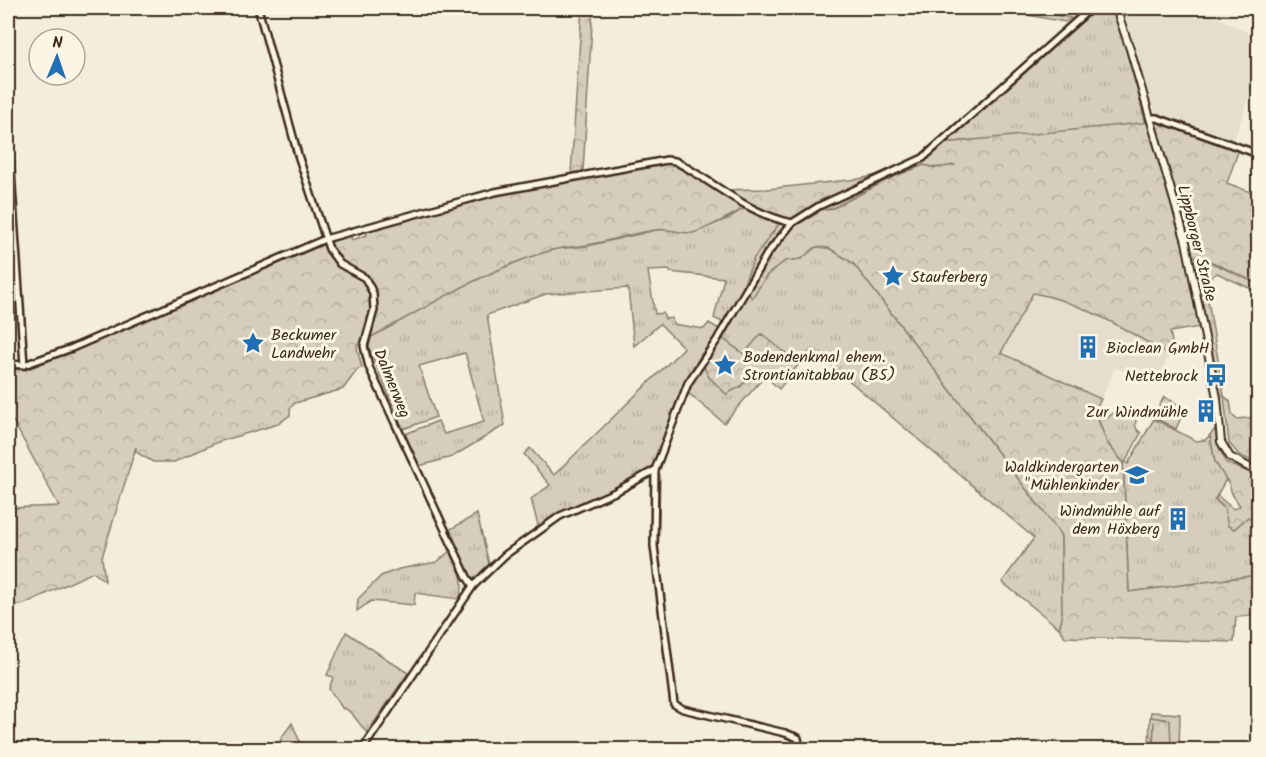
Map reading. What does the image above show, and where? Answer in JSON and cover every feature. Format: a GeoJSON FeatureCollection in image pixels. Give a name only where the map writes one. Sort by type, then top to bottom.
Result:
{"type":"FeatureCollection","features":[{"type":"Feature","properties":{"kind":"street","name":"Dalmerweg"},"geometry":{"type":"LineString","coordinates":[[258,8],[298,155],[325,239],[335,260],[360,275],[370,286],[375,302],[364,346],[369,367],[466,576],[473,586]]}},
{"type":"Feature","properties":{"kind":"street"},"geometry":{"type":"LineString","coordinates":[[801,750],[798,738],[785,733],[682,709],[674,704],[654,546],[656,470],[688,383],[717,340],[767,254],[792,223],[819,206],[923,158],[1091,8]]}},
{"type":"Feature","properties":{"kind":"street","name":"Lippborger Straße"},"geometry":{"type":"LineString","coordinates":[[1116,8],[1190,257],[1217,398],[1221,442],[1230,457],[1258,472]]}},
{"type":"Feature","properties":{"kind":"street"},"geometry":{"type":"LineString","coordinates":[[1150,118],[1157,118],[1258,153]]}},
{"type":"Feature","properties":{"kind":"street"},"geometry":{"type":"LineString","coordinates":[[8,127],[24,365]]}},
{"type":"Feature","properties":{"kind":"street"},"geometry":{"type":"LineString","coordinates":[[8,364],[24,365],[72,348],[325,239],[495,192],[667,160],[678,163],[736,201],[761,214],[792,223]]}},
{"type":"Feature","properties":{"kind":"street"},"geometry":{"type":"LineString","coordinates":[[362,750],[473,586],[504,555],[560,516],[615,492],[656,470]]}},
{"type":"Feature","properties":{"kind":"shaded area"},"geometry":{"type":"Polygon","coordinates":[[[1122,8],[1200,8],[1258,38],[1258,68],[1234,142],[1155,114],[1122,8]]]}},
{"type":"Feature","properties":{"kind":"shaded area"},"geometry":{"type":"Polygon","coordinates":[[[1033,293],[1050,296],[1103,317],[1169,355],[1158,380],[1115,368],[1101,399],[1001,353],[1033,293]]]}},
{"type":"Feature","properties":{"kind":"green space"},"geometry":{"type":"Polygon","coordinates":[[[582,8],[593,8],[583,171],[571,173],[582,8]]]}},
{"type":"Feature","properties":{"kind":"green space"},"geometry":{"type":"Polygon","coordinates":[[[991,8],[1018,8],[1071,18],[1065,22],[991,8]]]}},
{"type":"Feature","properties":{"kind":"green space"},"geometry":{"type":"Polygon","coordinates":[[[1098,8],[1111,8],[1127,51],[1146,124],[944,143],[1098,8]]]}},
{"type":"Feature","properties":{"kind":"green space"},"geometry":{"type":"Polygon","coordinates":[[[1160,121],[1239,149],[1227,183],[1258,195],[1258,284],[1200,256],[1186,256],[1200,327],[1170,332],[1173,346],[1169,355],[1087,310],[1033,293],[1001,353],[1101,399],[1095,411],[1107,443],[1123,462],[1129,592],[1258,575],[1258,618],[1254,616],[1236,617],[1234,642],[1065,637],[1059,628],[1062,618],[1061,536],[1056,528],[853,263],[829,248],[816,247],[801,259],[785,261],[767,275],[752,298],[743,286],[754,258],[779,224],[745,208],[691,233],[655,230],[588,245],[556,249],[526,258],[453,292],[358,344],[362,368],[358,369],[343,389],[295,403],[290,408],[290,415],[278,424],[218,442],[174,462],[153,462],[136,452],[136,447],[102,557],[105,581],[93,572],[24,604],[8,607],[8,508],[59,506],[13,421],[8,420],[8,369],[26,370],[350,235],[352,240],[367,235],[366,230],[495,194],[667,162],[678,165],[714,190],[767,189],[858,179],[898,171],[925,161],[944,143],[1160,121]]]}},
{"type":"Feature","properties":{"kind":"green space"},"geometry":{"type":"Polygon","coordinates":[[[744,208],[779,224],[754,258],[742,290],[724,323],[714,318],[724,278],[670,272],[670,270],[648,271],[655,314],[663,313],[665,319],[672,318],[673,324],[704,329],[709,323],[721,330],[702,355],[687,382],[654,464],[639,477],[539,529],[531,499],[550,485],[524,454],[530,448],[554,475],[684,348],[660,324],[634,346],[628,288],[546,294],[487,315],[505,425],[452,457],[419,466],[405,434],[438,421],[444,434],[484,422],[465,353],[419,366],[436,417],[403,429],[369,348],[371,337],[459,287],[526,258],[555,249],[587,246],[656,230],[674,229],[693,233],[729,218],[744,208]]]}},
{"type":"Feature","properties":{"kind":"green space"},"geometry":{"type":"Polygon","coordinates":[[[816,247],[829,248],[853,263],[1056,528],[1061,536],[1062,618],[1059,628],[1002,582],[1034,538],[812,349],[799,364],[762,334],[744,354],[723,339],[747,290],[752,297],[767,275],[785,260],[801,259],[816,247]]]}},
{"type":"Feature","properties":{"kind":"green space"},"geometry":{"type":"Polygon","coordinates":[[[1192,256],[1197,256],[1205,282],[1224,396],[1220,396],[1192,256]]]}},
{"type":"Feature","properties":{"kind":"green space"},"geometry":{"type":"Polygon","coordinates":[[[1197,256],[1258,284],[1258,292],[1217,273],[1205,282],[1197,256]]]}},
{"type":"Feature","properties":{"kind":"green space"},"geometry":{"type":"Polygon","coordinates":[[[761,334],[799,364],[779,389],[757,368],[740,387],[726,394],[708,376],[703,364],[723,339],[744,354],[761,334]]]}},
{"type":"Feature","properties":{"kind":"green space"},"geometry":{"type":"Polygon","coordinates":[[[703,364],[740,387],[757,368],[765,376],[724,423],[688,393],[703,364]]]}},
{"type":"Feature","properties":{"kind":"green space"},"geometry":{"type":"Polygon","coordinates":[[[1224,396],[1230,401],[1232,414],[1236,419],[1258,417],[1258,464],[1239,455],[1229,443],[1224,396]]]}},
{"type":"Feature","properties":{"kind":"green space"},"geometry":{"type":"Polygon","coordinates":[[[1164,397],[1185,408],[1176,429],[1153,417],[1164,397]]]}},
{"type":"Feature","properties":{"kind":"green space"},"geometry":{"type":"Polygon","coordinates":[[[1117,410],[1138,414],[1135,425],[1141,433],[1124,462],[1128,464],[1154,419],[1196,441],[1205,440],[1210,435],[1215,462],[1228,482],[1225,481],[1215,499],[1224,508],[1234,529],[1248,516],[1258,527],[1258,575],[1129,592],[1123,462],[1107,443],[1097,416],[1106,419],[1117,410]]]}},
{"type":"Feature","properties":{"kind":"green space"},"geometry":{"type":"Polygon","coordinates":[[[1215,429],[1217,442],[1226,463],[1258,476],[1258,527],[1248,517],[1234,529],[1228,526],[1224,508],[1215,499],[1218,496],[1233,509],[1240,506],[1215,462],[1210,435],[1215,429]]]}},
{"type":"Feature","properties":{"kind":"green space"},"geometry":{"type":"Polygon","coordinates":[[[477,514],[489,564],[475,578],[472,578],[449,530],[477,514]]]}},
{"type":"Feature","properties":{"kind":"green space"},"geometry":{"type":"Polygon","coordinates":[[[450,551],[462,580],[459,599],[415,593],[414,605],[371,601],[357,611],[358,599],[381,576],[399,569],[437,562],[450,551]]]}},
{"type":"Feature","properties":{"kind":"green space"},"geometry":{"type":"Polygon","coordinates":[[[346,632],[408,673],[367,733],[353,715],[345,708],[343,709],[329,689],[333,677],[327,675],[346,632]]]}},
{"type":"Feature","properties":{"kind":"green space"},"geometry":{"type":"Polygon","coordinates":[[[1151,712],[1180,714],[1179,749],[1171,749],[1169,720],[1150,717],[1151,712]]]}},
{"type":"Feature","properties":{"kind":"green space"},"geometry":{"type":"Polygon","coordinates":[[[1150,717],[1170,720],[1171,749],[1149,749],[1150,717]]]}},
{"type":"Feature","properties":{"kind":"green space"},"geometry":{"type":"Polygon","coordinates":[[[292,723],[303,749],[279,749],[281,738],[292,723]]]}},
{"type":"Feature","properties":{"kind":"waterway"},"geometry":{"type":"LineString","coordinates":[[825,210],[893,177],[924,165],[936,168],[955,165]]}},
{"type":"Feature","properties":{"kind":"waterway"},"geometry":{"type":"LineString","coordinates":[[794,226],[818,213]]}},
{"type":"Feature","properties":{"kind":"waterway"},"geometry":{"type":"LineString","coordinates":[[736,303],[763,254],[786,226]]}},
{"type":"Feature","properties":{"kind":"waterway"},"geometry":{"type":"LineString","coordinates":[[656,458],[685,382],[702,353],[717,335]]}},
{"type":"Feature","properties":{"kind":"waterway"},"geometry":{"type":"LineString","coordinates":[[658,555],[660,475]]}},
{"type":"Feature","properties":{"kind":"waterway"},"geometry":{"type":"LineString","coordinates":[[1153,750],[1154,722]]}},
{"type":"Feature","properties":{"kind":"place","name":"Stauferberg"},"geometry":{"type":"Point","coordinates":[893,276]}},
{"type":"Feature","properties":{"kind":"place","name":"Beckumer Landwehr"},"geometry":{"type":"Point","coordinates":[253,343]}},
{"type":"Feature","properties":{"kind":"place","name":"Bioclean GmbH"},"geometry":{"type":"Point","coordinates":[1088,347]}},
{"type":"Feature","properties":{"kind":"place","name":"Bodendenkmal ehem. Strontianitabbau (B5)"},"geometry":{"type":"Point","coordinates":[725,365]}},
{"type":"Feature","properties":{"kind":"place","name":"Nettebrock"},"geometry":{"type":"Point","coordinates":[1216,375]}},
{"type":"Feature","properties":{"kind":"place","name":"Zur Windmühle"},"geometry":{"type":"Point","coordinates":[1206,411]}},
{"type":"Feature","properties":{"kind":"place","name":"Waldkindergarten \"Mühlenkinder"},"geometry":{"type":"Point","coordinates":[1137,475]}},
{"type":"Feature","properties":{"kind":"place","name":"Windmühle auf dem Höxberg"},"geometry":{"type":"Point","coordinates":[1178,519]}}]}
